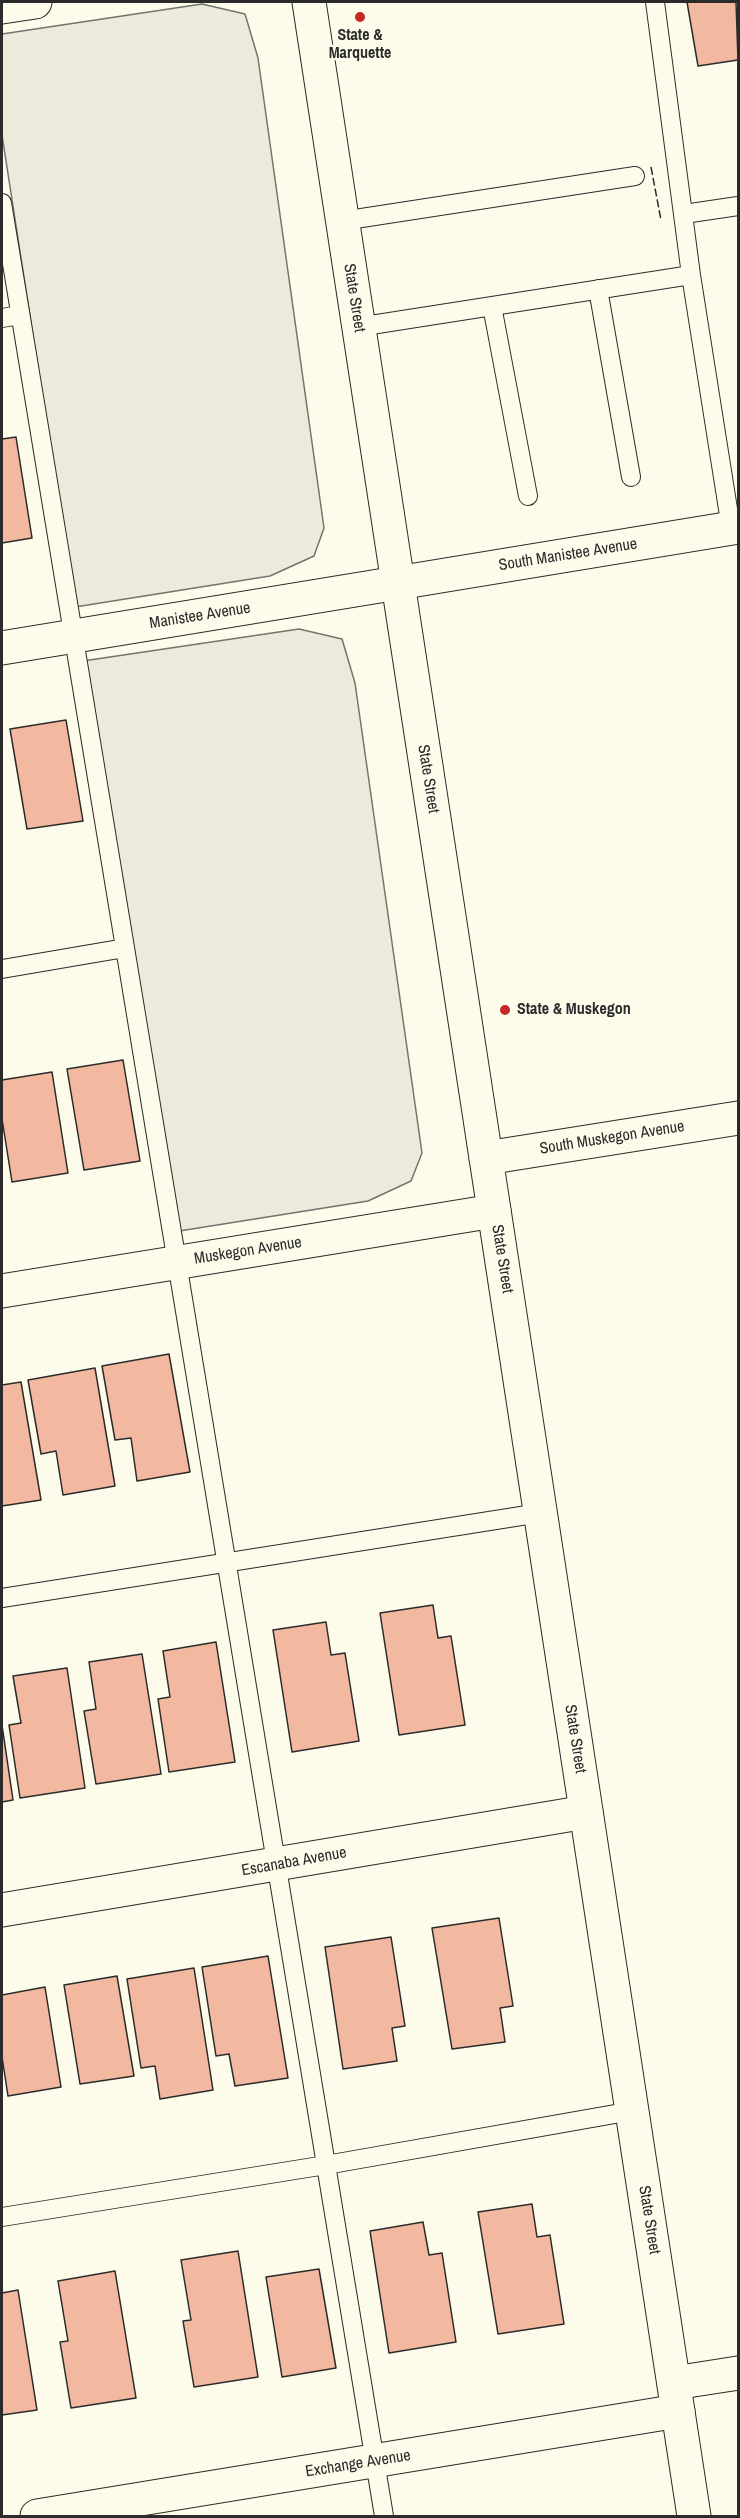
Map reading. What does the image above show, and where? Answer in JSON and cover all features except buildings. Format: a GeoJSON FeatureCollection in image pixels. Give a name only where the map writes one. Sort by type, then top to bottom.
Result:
{"type":"FeatureCollection","features":[{"type":"Feature","properties":{"kind":"street"},"geometry":{"type":"LineString","coordinates":[[2,7],[35,2]]}},
{"type":"Feature","properties":{"kind":"street","name":"State Street"},"geometry":{"type":"LineString","coordinates":[[309,2],[694,2517]]}},
{"type":"Feature","properties":{"kind":"street","name":"South Manistee Avenue"},"geometry":{"type":"LineString","coordinates":[[398,583],[735,528]]}},
{"type":"Feature","properties":{"kind":"street","name":"Manistee Avenue"},"geometry":{"type":"LineString","coordinates":[[2,648],[398,583]]}},
{"type":"Feature","properties":{"kind":"street","name":"South Muskegon Avenue"},"geometry":{"type":"LineString","coordinates":[[486,1158],[738,1118]]}},
{"type":"Feature","properties":{"kind":"street","name":"Muskegon Avenue"},"geometry":{"type":"LineString","coordinates":[[2,1291],[494,1211]]}},
{"type":"Feature","properties":{"kind":"street","name":"Escanaba Avenue"},"geometry":{"type":"LineString","coordinates":[[2,1910],[276,1866],[586,1812]]}},
{"type":"Feature","properties":{"kind":"street","name":"Exchange Avenue"},"geometry":{"type":"LineString","coordinates":[[38,2517],[375,2461],[676,2397],[738,2373]]}},
{"type":"Feature","properties":{"kind":"lane"},"geometry":{"type":"LineString","coordinates":[[655,2],[691,275],[735,528]]}},
{"type":"Feature","properties":{"kind":"lane"},"geometry":{"type":"LineString","coordinates":[[342,221],[635,176]]}},
{"type":"Feature","properties":{"kind":"lane"},"geometry":{"type":"LineString","coordinates":[[2,203],[384,2517]]}},
{"type":"Feature","properties":{"kind":"lane"},"geometry":{"type":"LineString","coordinates":[[684,214],[738,206]]}},
{"type":"Feature","properties":{"kind":"lane"},"geometry":{"type":"LineString","coordinates":[[358,327],[691,275]]}},
{"type":"Feature","properties":{"kind":"lane"},"geometry":{"type":"LineString","coordinates":[[598,289],[631,477]]}},
{"type":"Feature","properties":{"kind":"lane"},"geometry":{"type":"LineString","coordinates":[[492,306],[528,496]]}},
{"type":"Feature","properties":{"kind":"lane"},"geometry":{"type":"LineString","coordinates":[[2,318],[20,315]]}},
{"type":"Feature","properties":{"kind":"lane"},"geometry":{"type":"LineString","coordinates":[[2,969],[125,948]]}},
{"type":"Feature","properties":{"kind":"lane"},"geometry":{"type":"LineString","coordinates":[[2,1598],[540,1513]]}},
{"type":"Feature","properties":{"kind":"lane"},"geometry":{"type":"LineString","coordinates":[[2,2217],[326,2165],[632,2111]]}},
{"type":"Feature","properties":{"kind":"shaded area"},"geometry":{"type":"Polygon","coordinates":[[[202,4],[245,14],[258,58],[324,528],[314,556],[270,576],[75,607],[2,135],[2,34],[202,4]]]}},
{"type":"Feature","properties":{"kind":"shaded area"},"geometry":{"type":"Polygon","coordinates":[[[299,629],[342,639],[355,683],[422,1153],[411,1181],[368,1201],[173,1232],[83,661],[299,629]]]}},
{"type":"Feature","properties":{"kind":"fence"},"geometry":{"type":"LineString","coordinates":[[651,167],[661,220]]}},
{"type":"Feature","properties":{"kind":"place","name":"State & Marquette"},"geometry":{"type":"Point","coordinates":[360,17]}},
{"type":"Feature","properties":{"kind":"place","name":"State & Muskegon"},"geometry":{"type":"Point","coordinates":[505,1010]}}]}
